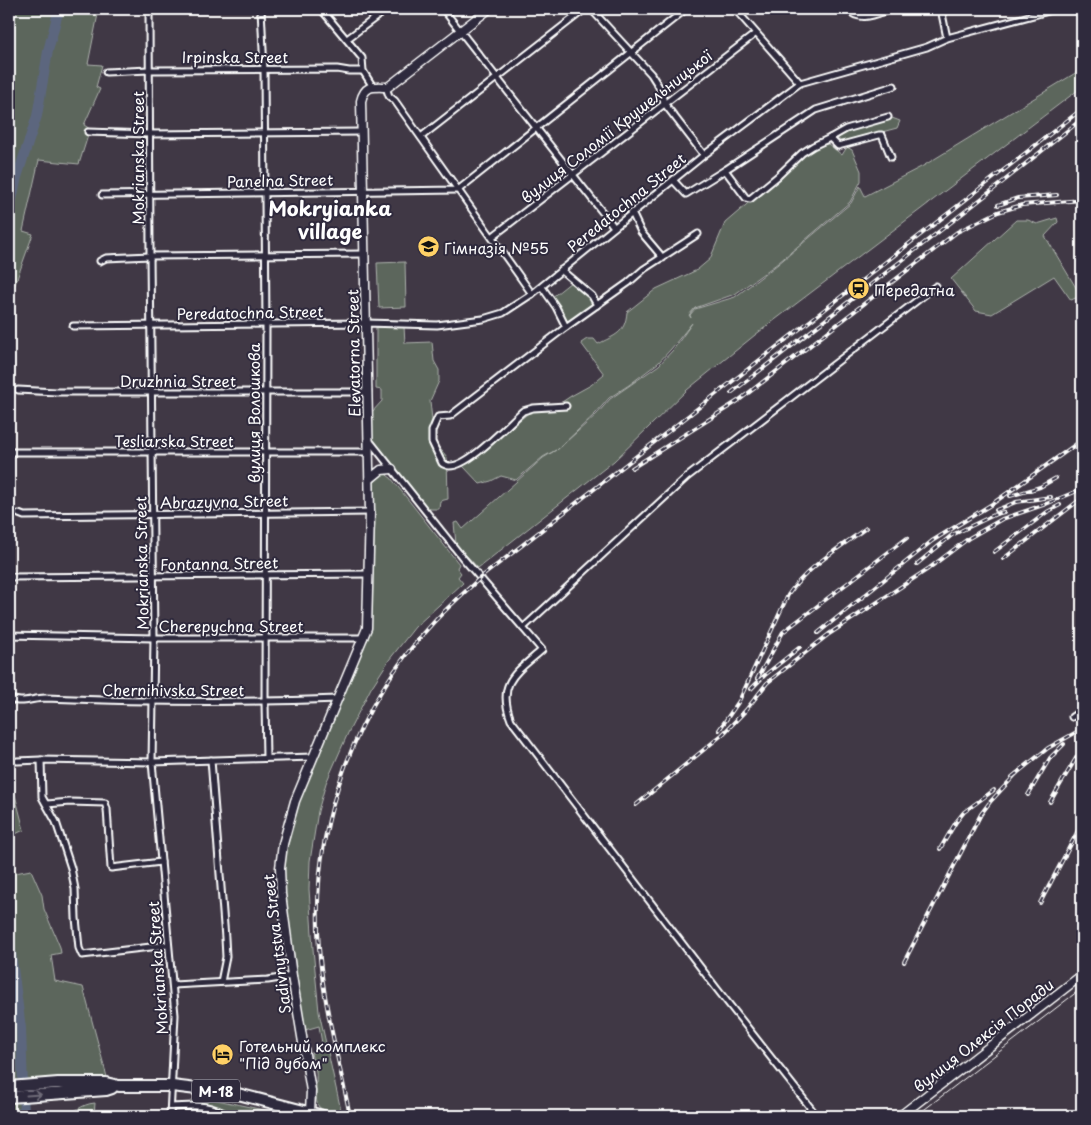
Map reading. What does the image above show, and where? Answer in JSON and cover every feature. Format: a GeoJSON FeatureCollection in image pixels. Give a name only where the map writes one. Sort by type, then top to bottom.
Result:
{"type":"FeatureCollection","features":[{"type":"Feature","properties":{"kind":"highway","name":"М-18"},"geometry":{"type":"LineString","coordinates":[[9,1087],[106,1090],[119,1086],[172,1086],[238,1094],[323,1116]]}},
{"type":"Feature","properties":{"kind":"highway","name":"М-18"},"geometry":{"type":"LineString","coordinates":[[9,1097],[58,1088]]}},
{"type":"Feature","properties":{"kind":"street","name":"Mokrianska Street"},"geometry":{"type":"LineString","coordinates":[[149,9],[150,326],[154,576],[152,762],[175,1015],[170,1116]]}},
{"type":"Feature","properties":{"kind":"street","name":"вулиця Волошкова"},"geometry":{"type":"LineString","coordinates":[[262,9],[266,325],[266,758]]}},
{"type":"Feature","properties":{"kind":"street"},"geometry":{"type":"LineString","coordinates":[[321,9],[362,58],[363,70],[373,87],[388,87],[489,9]]}},
{"type":"Feature","properties":{"kind":"street"},"geometry":{"type":"LineString","coordinates":[[347,39],[388,9]]}},
{"type":"Feature","properties":{"kind":"street"},"geometry":{"type":"LineString","coordinates":[[444,9],[460,32],[614,227]]}},
{"type":"Feature","properties":{"kind":"street"},"geometry":{"type":"LineString","coordinates":[[421,137],[585,9]]}},
{"type":"Feature","properties":{"kind":"street"},"geometry":{"type":"LineString","coordinates":[[591,9],[657,82],[664,103],[704,155]]}},
{"type":"Feature","properties":{"kind":"street"},"geometry":{"type":"LineString","coordinates":[[458,190],[686,9]]}},
{"type":"Feature","properties":{"kind":"street"},"geometry":{"type":"LineString","coordinates":[[735,9],[800,83]]}},
{"type":"Feature","properties":{"kind":"street"},"geometry":{"type":"LineString","coordinates":[[847,9],[862,17],[875,15],[891,9]]}},
{"type":"Feature","properties":{"kind":"street"},"geometry":{"type":"LineString","coordinates":[[941,9],[948,38]]}},
{"type":"Feature","properties":{"kind":"street","name":"Peredatochna Street"},"geometry":{"type":"LineString","coordinates":[[73,326],[437,325],[503,314],[532,294],[704,155],[800,83],[927,47],[948,38],[1056,9]]}},
{"type":"Feature","properties":{"kind":"street","name":"вулиця Соломії Крушельницької"},"geometry":{"type":"LineString","coordinates":[[492,237],[755,34]]}},
{"type":"Feature","properties":{"kind":"street","name":"Irpinska Street"},"geometry":{"type":"LineString","coordinates":[[106,72],[149,70],[363,70]]}},
{"type":"Feature","properties":{"kind":"street"},"geometry":{"type":"LineString","coordinates":[[673,180],[686,194],[816,110],[894,86]]}},
{"type":"Feature","properties":{"kind":"street","name":"Elevatorna Street"},"geometry":{"type":"LineString","coordinates":[[364,638],[367,628],[370,479],[362,132],[363,94],[367,88],[373,87]]}},
{"type":"Feature","properties":{"kind":"street"},"geometry":{"type":"LineString","coordinates":[[386,87],[389,96],[395,101],[532,294]]}},
{"type":"Feature","properties":{"kind":"street"},"geometry":{"type":"LineString","coordinates":[[725,170],[746,198],[750,199],[802,153],[813,146],[846,129],[888,117]]}},
{"type":"Feature","properties":{"kind":"street"},"geometry":{"type":"LineString","coordinates":[[88,132],[149,134],[362,132]]}},
{"type":"Feature","properties":{"kind":"street"},"geometry":{"type":"LineString","coordinates":[[830,138],[838,146],[879,134],[884,138],[890,157]]}},
{"type":"Feature","properties":{"kind":"street","name":"Panelna Street"},"geometry":{"type":"LineString","coordinates":[[102,195],[458,190]]}},
{"type":"Feature","properties":{"kind":"street"},"geometry":{"type":"LineString","coordinates":[[632,213],[641,232],[662,258]]}},
{"type":"Feature","properties":{"kind":"street"},"geometry":{"type":"LineString","coordinates":[[566,406],[532,408],[523,411],[478,452],[456,465],[448,466],[442,463],[432,442],[432,430],[438,417],[450,416],[644,269],[698,234]]}},
{"type":"Feature","properties":{"kind":"street"},"geometry":{"type":"LineString","coordinates":[[100,261],[106,258],[150,256],[365,254]]}},
{"type":"Feature","properties":{"kind":"street"},"geometry":{"type":"LineString","coordinates":[[561,270],[592,296],[597,305]]}},
{"type":"Feature","properties":{"kind":"street"},"geometry":{"type":"LineString","coordinates":[[542,286],[566,327]]}},
{"type":"Feature","properties":{"kind":"street"},"geometry":{"type":"LineString","coordinates":[[523,628],[687,477],[936,286]]}},
{"type":"Feature","properties":{"kind":"street","name":"Druzhnia Street"},"geometry":{"type":"LineString","coordinates":[[18,390],[152,393],[368,392]]}},
{"type":"Feature","properties":{"kind":"street"},"geometry":{"type":"LineString","coordinates":[[369,440],[472,569],[542,650],[511,678],[506,690],[507,709],[511,720],[716,989],[817,1116]]}},
{"type":"Feature","properties":{"kind":"street","name":"Tesliarska Street"},"geometry":{"type":"LineString","coordinates":[[9,452],[369,452]]}},
{"type":"Feature","properties":{"kind":"street"},"geometry":{"type":"LineString","coordinates":[[370,479],[381,470],[392,469]]}},
{"type":"Feature","properties":{"kind":"street","name":"Abrazyvna Street"},"geometry":{"type":"LineString","coordinates":[[19,514],[24,516],[370,512]]}},
{"type":"Feature","properties":{"kind":"street","name":"Fontanna Street"},"geometry":{"type":"LineString","coordinates":[[9,577],[369,574]]}},
{"type":"Feature","properties":{"kind":"street","name":"Cherepychna Street"},"geometry":{"type":"LineString","coordinates":[[9,635],[154,638],[364,638]]}},
{"type":"Feature","properties":{"kind":"street","name":"Sadivnytstva Street"},"geometry":{"type":"LineString","coordinates":[[310,1112],[311,1091],[292,976],[281,894],[280,868],[287,823],[312,757],[364,638]]}},
{"type":"Feature","properties":{"kind":"street","name":"Chernihivska Street"},"geometry":{"type":"LineString","coordinates":[[9,698],[16,702],[43,698],[76,701],[153,702],[265,702],[338,699]]}},
{"type":"Feature","properties":{"kind":"street"},"geometry":{"type":"LineString","coordinates":[[1072,717],[1082,710]]}},
{"type":"Feature","properties":{"kind":"street"},"geometry":{"type":"LineString","coordinates":[[17,761],[152,762],[312,757]]}},
{"type":"Feature","properties":{"kind":"street"},"geometry":{"type":"LineString","coordinates":[[41,760],[42,797],[56,822],[71,868],[75,889],[79,948],[82,955],[168,944]]}},
{"type":"Feature","properties":{"kind":"street"},"geometry":{"type":"LineString","coordinates":[[211,760],[226,938],[226,957],[221,982]]}},
{"type":"Feature","properties":{"kind":"street"},"geometry":{"type":"LineString","coordinates":[[47,804],[70,802],[105,803],[111,868],[161,862]]}},
{"type":"Feature","properties":{"kind":"street","name":"вулиця Олексія Поради"},"geometry":{"type":"LineString","coordinates":[[900,1116],[1082,975]]}},
{"type":"Feature","properties":{"kind":"street"},"geometry":{"type":"LineString","coordinates":[[172,985],[268,980],[292,976]]}},
{"type":"Feature","properties":{"kind":"street"},"geometry":{"type":"LineString","coordinates":[[170,1107],[204,1106],[214,1108],[230,1116]]}},
{"type":"Feature","properties":{"kind":"green space"},"geometry":{"type":"Polygon","coordinates":[[[9,9],[99,9],[88,64],[102,65],[96,87],[100,89],[84,125],[90,129],[79,164],[39,160],[23,231],[33,234],[9,301],[9,9]]]}},
{"type":"Feature","properties":{"kind":"green space"},"geometry":{"type":"Polygon","coordinates":[[[1082,69],[1082,87],[755,335],[687,390],[614,461],[478,568],[456,544],[454,523],[458,522],[463,529],[543,458],[556,450],[543,457],[516,480],[501,476],[480,484],[463,466],[541,404],[549,406],[559,404],[591,385],[604,374],[581,343],[587,339],[594,339],[598,344],[614,336],[624,325],[627,312],[656,289],[697,270],[710,259],[725,223],[810,150],[820,145],[828,144],[842,155],[847,147],[852,150],[861,171],[861,181],[850,202],[778,263],[735,294],[695,308],[689,315],[691,318],[690,315],[695,309],[735,297],[778,264],[851,203],[860,186],[865,196],[923,166],[1082,69]],[[692,323],[658,363],[609,398],[557,450],[597,414],[610,399],[659,365],[673,350],[692,323]]]}},
{"type":"Feature","properties":{"kind":"green space"},"geometry":{"type":"Polygon","coordinates":[[[892,118],[900,121],[897,128],[848,141],[840,141],[838,138],[849,131],[892,118]]]}},
{"type":"Feature","properties":{"kind":"green space"},"geometry":{"type":"Polygon","coordinates":[[[1057,218],[1058,222],[1045,236],[1081,296],[1071,300],[1054,276],[992,314],[976,311],[951,279],[1016,220],[1028,220],[1037,224],[1057,218]]]}},
{"type":"Feature","properties":{"kind":"green space"},"geometry":{"type":"Polygon","coordinates":[[[405,262],[406,307],[379,308],[377,263],[405,262]]]}},
{"type":"Feature","properties":{"kind":"green space"},"geometry":{"type":"Polygon","coordinates":[[[571,282],[591,299],[593,304],[570,323],[567,323],[551,298],[571,282]]]}},
{"type":"Feature","properties":{"kind":"green space"},"geometry":{"type":"Polygon","coordinates":[[[376,327],[404,327],[405,343],[432,342],[434,361],[439,370],[439,381],[430,401],[432,420],[430,440],[447,457],[448,499],[440,501],[439,509],[430,509],[423,506],[372,441],[372,412],[382,401],[382,390],[376,389],[376,327]]]}},
{"type":"Feature","properties":{"kind":"green space"},"geometry":{"type":"Polygon","coordinates":[[[384,473],[391,478],[459,564],[457,568],[461,573],[458,577],[463,583],[415,627],[389,660],[371,688],[348,733],[326,783],[318,811],[310,861],[309,889],[313,949],[319,1012],[342,1115],[324,1110],[317,1104],[316,1070],[311,1053],[323,1049],[319,1026],[305,1030],[302,1025],[294,955],[286,912],[283,872],[286,844],[299,796],[370,620],[375,523],[374,483],[384,473]]]}},
{"type":"Feature","properties":{"kind":"green space"},"geometry":{"type":"Polygon","coordinates":[[[9,788],[14,791],[24,830],[9,837],[9,788]]]}},
{"type":"Feature","properties":{"kind":"green space"},"geometry":{"type":"Polygon","coordinates":[[[9,845],[15,873],[31,870],[42,895],[44,909],[60,947],[61,953],[51,955],[55,981],[83,987],[107,1077],[9,1081],[9,845]]]}},
{"type":"Feature","properties":{"kind":"green space"},"geometry":{"type":"Polygon","coordinates":[[[203,1097],[292,1116],[247,1116],[192,1105],[192,1100],[203,1097]]]}},
{"type":"Feature","properties":{"kind":"green space"},"geometry":{"type":"Polygon","coordinates":[[[22,1100],[22,1116],[9,1116],[9,1101],[22,1100]]]}},
{"type":"Feature","properties":{"kind":"green space"},"geometry":{"type":"Polygon","coordinates":[[[95,1103],[94,1116],[61,1116],[85,1105],[95,1103]]]}},
{"type":"Feature","properties":{"kind":"waterway"},"geometry":{"type":"LineString","coordinates":[[9,213],[17,177],[37,116],[48,51],[59,9]]}},
{"type":"Feature","properties":{"kind":"waterway"},"geometry":{"type":"LineString","coordinates":[[9,938],[21,1028],[24,1116]]}},
{"type":"Feature","properties":{"kind":"tram line"},"geometry":{"type":"LineString","coordinates":[[916,1116],[1082,988]]}},
{"type":"Feature","properties":{"kind":"railway"},"geometry":{"type":"LineString","coordinates":[[350,1116],[322,977],[318,930],[319,888],[324,847],[333,805],[346,765],[362,726],[382,690],[406,655],[433,623],[480,578],[1082,109]]}},
{"type":"Feature","properties":{"kind":"railway"},"geometry":{"type":"LineString","coordinates":[[731,393],[1082,119]]}},
{"type":"Feature","properties":{"kind":"railway"},"geometry":{"type":"LineString","coordinates":[[998,205],[1018,198],[1057,195]]}},
{"type":"Feature","properties":{"kind":"railway"},"geometry":{"type":"LineString","coordinates":[[632,468],[738,401],[957,232],[998,212],[1022,205],[1082,200]]}},
{"type":"Feature","properties":{"kind":"railway"},"geometry":{"type":"LineString","coordinates":[[818,633],[932,541],[992,504],[1082,440]]}},
{"type":"Feature","properties":{"kind":"railway"},"geometry":{"type":"LineString","coordinates":[[1010,496],[1040,487],[1056,478]]}},
{"type":"Feature","properties":{"kind":"railway"},"geometry":{"type":"LineString","coordinates":[[636,805],[723,734],[746,710],[767,683],[829,634],[928,569],[969,538],[1002,519],[1082,489]]}},
{"type":"Feature","properties":{"kind":"railway"},"geometry":{"type":"LineString","coordinates":[[996,510],[1016,502],[1051,497]]}},
{"type":"Feature","properties":{"kind":"railway"},"geometry":{"type":"LineString","coordinates":[[1003,559],[1082,498]]}},
{"type":"Feature","properties":{"kind":"railway"},"geometry":{"type":"LineString","coordinates":[[994,552],[1047,512],[1060,505]]}},
{"type":"Feature","properties":{"kind":"railway"},"geometry":{"type":"LineString","coordinates":[[917,564],[952,535],[1004,512]]}},
{"type":"Feature","properties":{"kind":"railway"},"geometry":{"type":"LineString","coordinates":[[719,730],[739,701],[788,595],[814,567],[866,528]]}},
{"type":"Feature","properties":{"kind":"railway"},"geometry":{"type":"LineString","coordinates":[[757,679],[783,632],[907,538]]}},
{"type":"Feature","properties":{"kind":"railway"},"geometry":{"type":"LineString","coordinates":[[751,689],[765,675],[800,647]]}},
{"type":"Feature","properties":{"kind":"railway"},"geometry":{"type":"LineString","coordinates":[[1012,777],[1048,748],[1082,729]]}},
{"type":"Feature","properties":{"kind":"railway"},"geometry":{"type":"LineString","coordinates":[[1028,795],[1050,758],[1064,744]]}},
{"type":"Feature","properties":{"kind":"railway"},"geometry":{"type":"LineString","coordinates":[[1050,802],[1082,748]]}},
{"type":"Feature","properties":{"kind":"railway"},"geometry":{"type":"LineString","coordinates":[[904,962],[981,814],[1017,773]]}},
{"type":"Feature","properties":{"kind":"railway"},"geometry":{"type":"LineString","coordinates":[[940,849],[964,812],[994,790]]}},
{"type":"Feature","properties":{"kind":"railway"},"geometry":{"type":"LineString","coordinates":[[1080,806],[1082,801]]}},
{"type":"Feature","properties":{"kind":"railway"},"geometry":{"type":"LineString","coordinates":[[1040,903],[1082,823]]}},
{"type":"Feature","properties":{"kind":"place","name":"Гімназія №55"},"geometry":{"type":"Point","coordinates":[428,247]}},
{"type":"Feature","properties":{"kind":"place","name":"Передатна"},"geometry":{"type":"Point","coordinates":[858,289]}},
{"type":"Feature","properties":{"kind":"place","name":"Готельний комплекс \"Під дубом\""},"geometry":{"type":"Point","coordinates":[223,1054]}},
{"type":"Feature","properties":{"kind":"district","name":"Mokryianka village"},"geometry":{"type":"Point","coordinates":[330,220]}}]}
